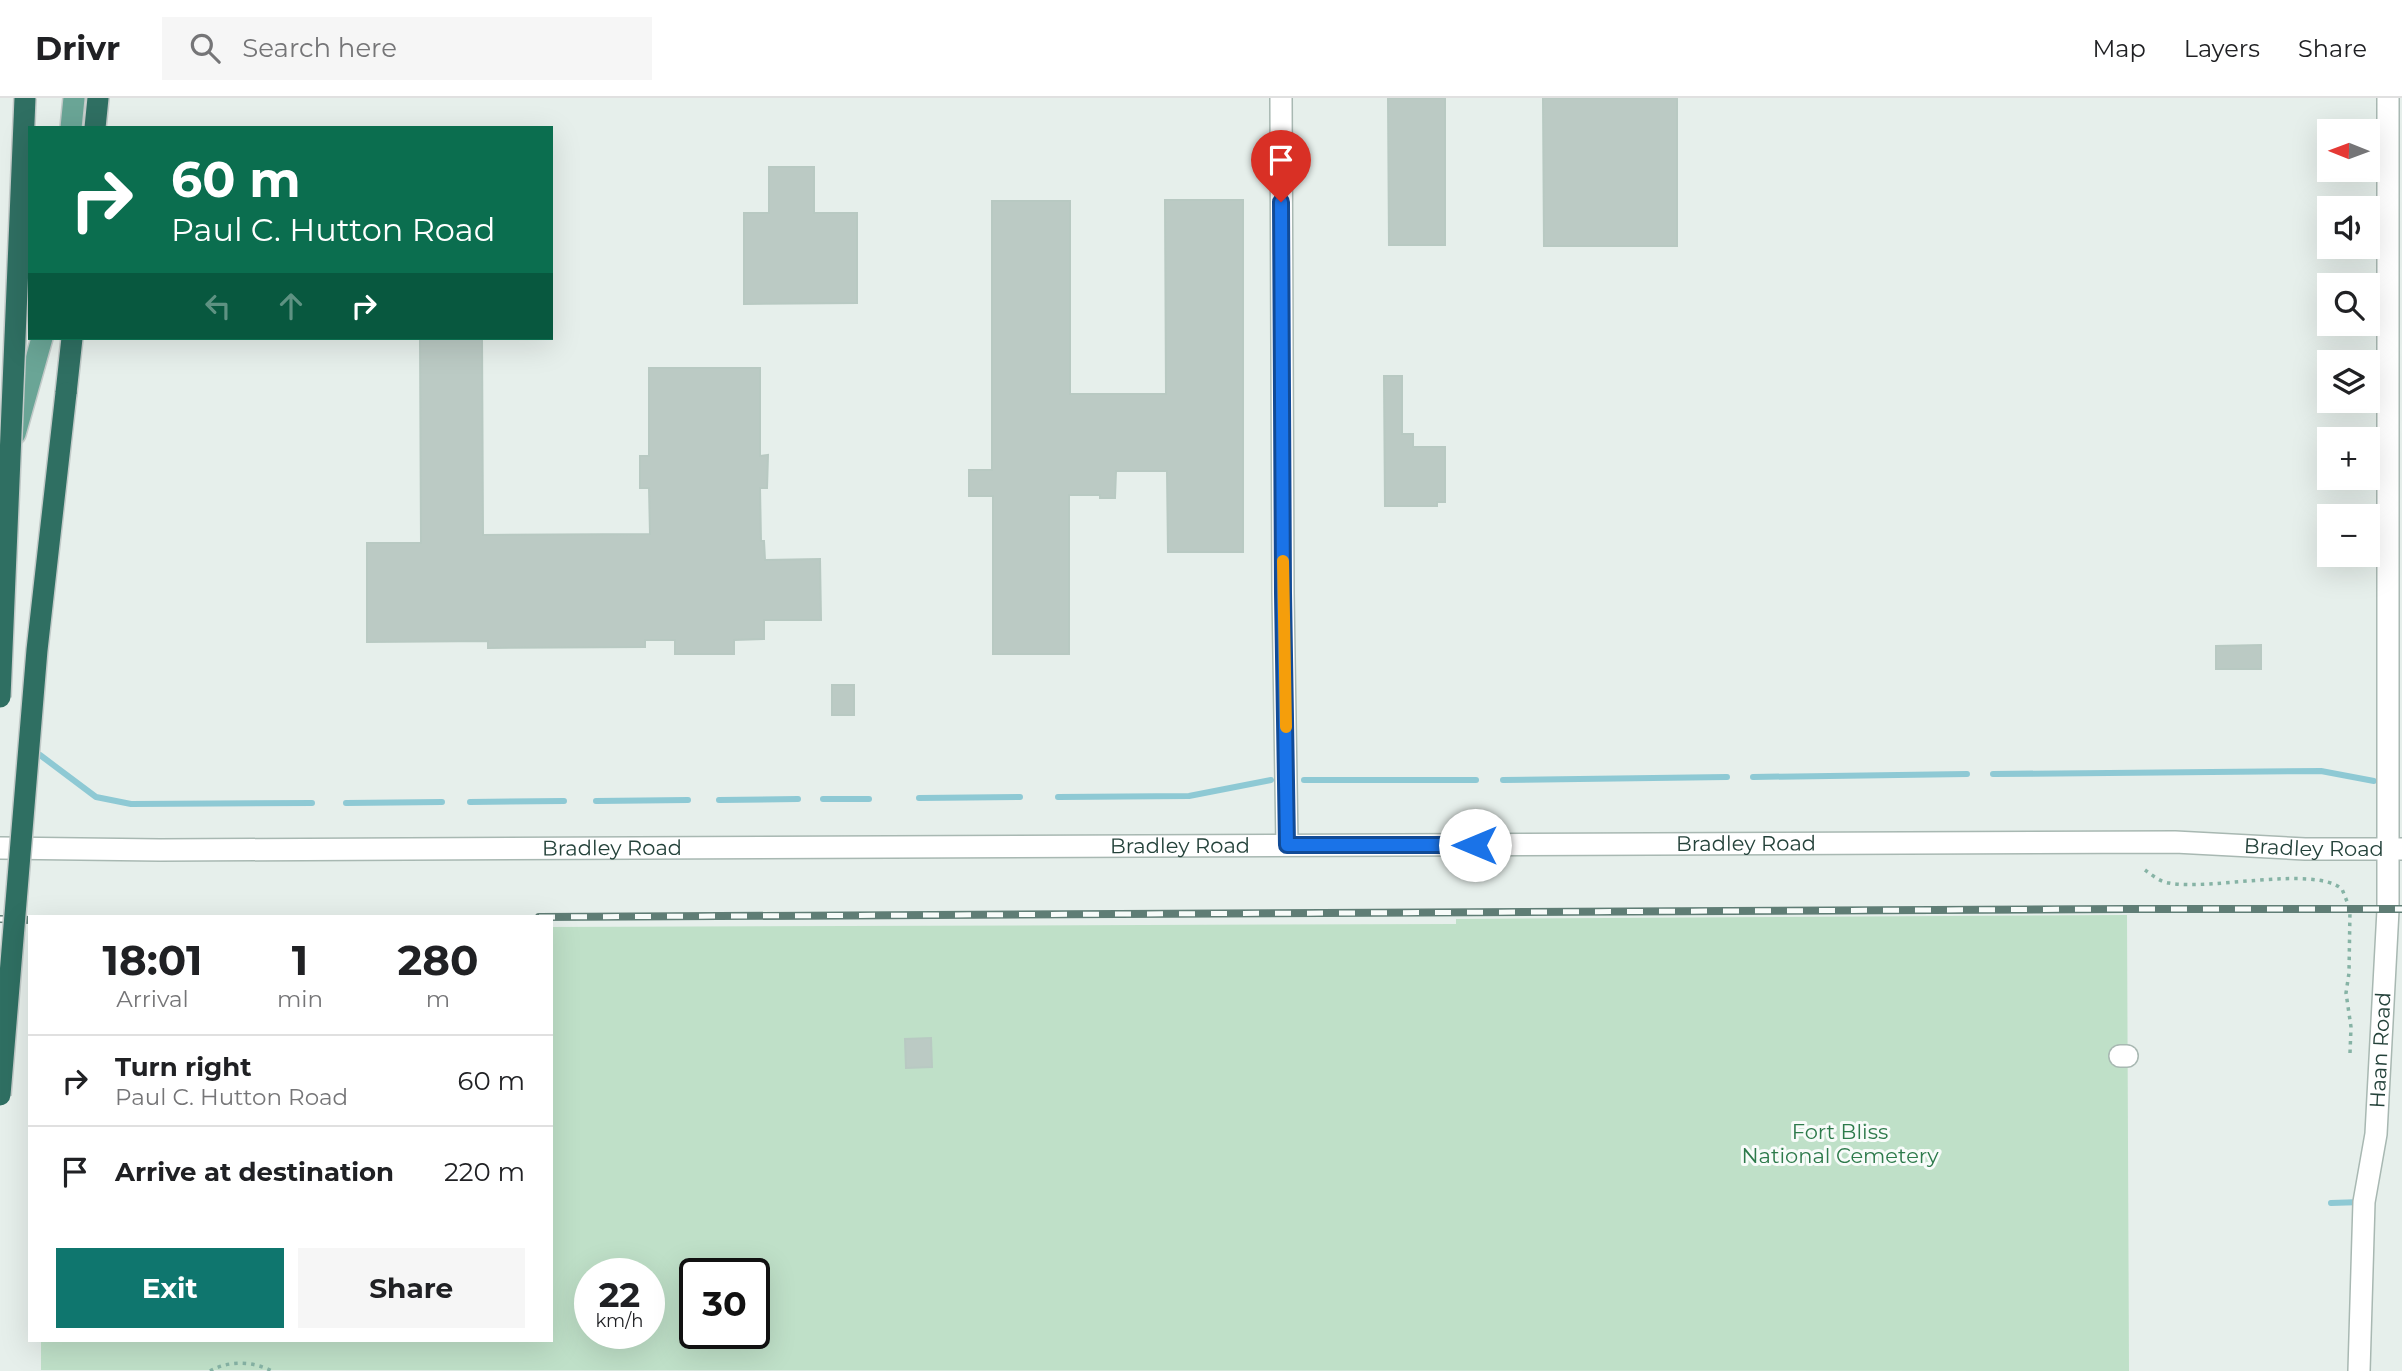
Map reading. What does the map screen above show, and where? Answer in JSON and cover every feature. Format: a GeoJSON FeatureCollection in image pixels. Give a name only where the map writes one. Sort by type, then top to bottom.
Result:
{"type":"FeatureCollection","features":[{"type":"Feature","properties":{"kind":"highway"},"geometry":{"type":"LineString","coordinates":[[0,697],[25,98]]}},
{"type":"Feature","properties":{"kind":"highway"},"geometry":{"type":"LineString","coordinates":[[95,126],[98,98]]}},
{"type":"Feature","properties":{"kind":"highway"},"geometry":{"type":"LineString","coordinates":[[0,1096],[37,650],[72,340]]}},
{"type":"Feature","properties":{"kind":"main road"},"geometry":{"type":"LineString","coordinates":[[71,126],[74,98]]}},
{"type":"Feature","properties":{"kind":"main road"},"geometry":{"type":"LineString","coordinates":[[0,483],[41,340]]}},
{"type":"Feature","properties":{"kind":"street"},"geometry":{"type":"LineString","coordinates":[[1281,98],[1287,845]]}},
{"type":"Feature","properties":{"kind":"street","name":"Haan Road"},"geometry":{"type":"LineString","coordinates":[[2359,1371],[2364,1202],[2375,1134],[2388,909],[2395,849],[2396,313],[2388,98]]}},
{"type":"Feature","properties":{"kind":"street","name":"Bradley Road"},"geometry":{"type":"LineString","coordinates":[[0,848],[173,850],[2175,842],[2305,849],[2395,849]]}},
{"type":"Feature","properties":{"kind":"path"},"geometry":{"type":"LineString","coordinates":[[2145,870],[2168,883],[2327,880],[2343,889],[2350,909],[2346,993],[2351,1027],[2350,1052]]}},
{"type":"Feature","properties":{"kind":"path"},"geometry":{"type":"LineString","coordinates":[[210,1371],[218,1366],[238,1362],[260,1365],[272,1371]]}},
{"type":"Feature","properties":{"kind":"green space","name":"Fort Bliss National Cemetery"},"geometry":{"type":"Polygon","coordinates":[[[2127,915],[2129,1371],[41,1370],[41,1342],[553,1342],[553,927],[1456,924],[1456,919],[2127,915]]]}},
{"type":"Feature","properties":{"kind":"building"},"geometry":{"type":"Polygon","coordinates":[[[1388,98],[1445,98],[1445,245],[1389,245],[1388,98]]]}},
{"type":"Feature","properties":{"kind":"building"},"geometry":{"type":"Polygon","coordinates":[[[1543,98],[1677,98],[1677,246],[1544,246],[1543,98]]]}},
{"type":"Feature","properties":{"kind":"building"},"geometry":{"type":"Polygon","coordinates":[[[769,167],[814,167],[814,213],[857,213],[857,303],[744,304],[744,213],[769,213],[769,167]]]}},
{"type":"Feature","properties":{"kind":"building"},"geometry":{"type":"Polygon","coordinates":[[[1165,200],[1243,200],[1243,552],[1168,552],[1167,471],[1116,471],[1115,498],[1069,495],[1069,654],[993,654],[993,496],[969,496],[969,470],[992,470],[992,201],[1070,201],[1070,394],[1166,394],[1165,200]]]}},
{"type":"Feature","properties":{"kind":"building"},"geometry":{"type":"Polygon","coordinates":[[[420,340],[482,340],[483,535],[650,534],[649,488],[640,488],[640,456],[649,456],[649,368],[760,368],[760,456],[768,455],[767,488],[760,488],[761,541],[764,541],[765,560],[820,559],[821,620],[764,620],[764,639],[734,640],[734,654],[675,654],[675,640],[645,640],[645,647],[488,648],[488,641],[367,642],[367,543],[421,543],[420,340]]]}},
{"type":"Feature","properties":{"kind":"building"},"geometry":{"type":"Polygon","coordinates":[[[1384,376],[1402,376],[1402,434],[1413,434],[1413,447],[1445,447],[1445,502],[1437,502],[1437,506],[1385,506],[1384,376]]]}},
{"type":"Feature","properties":{"kind":"building"},"geometry":{"type":"Polygon","coordinates":[[[2261,645],[2261,669],[2216,669],[2216,646],[2261,645]]]}},
{"type":"Feature","properties":{"kind":"building"},"geometry":{"type":"Polygon","coordinates":[[[832,685],[854,685],[854,715],[832,715],[832,685]]]}},
{"type":"Feature","properties":{"kind":"building"},"geometry":{"type":"Polygon","coordinates":[[[931,1038],[932,1067],[906,1068],[905,1039],[931,1038]]]}},
{"type":"Feature","properties":{"kind":"waterway"},"geometry":{"type":"LineString","coordinates":[[40,755],[96,797],[131,804],[312,803]]}},
{"type":"Feature","properties":{"kind":"waterway"},"geometry":{"type":"LineString","coordinates":[[1993,774],[2321,771],[2374,781]]}},
{"type":"Feature","properties":{"kind":"waterway"},"geometry":{"type":"LineString","coordinates":[[1753,777],[1967,774]]}},
{"type":"Feature","properties":{"kind":"waterway"},"geometry":{"type":"LineString","coordinates":[[1503,780],[1727,777]]}},
{"type":"Feature","properties":{"kind":"waterway"},"geometry":{"type":"LineString","coordinates":[[1058,797],[1189,796],[1271,780]]}},
{"type":"Feature","properties":{"kind":"waterway"},"geometry":{"type":"LineString","coordinates":[[1304,780],[1476,780]]}},
{"type":"Feature","properties":{"kind":"waterway"},"geometry":{"type":"LineString","coordinates":[[919,798],[1020,797]]}},
{"type":"Feature","properties":{"kind":"waterway"},"geometry":{"type":"LineString","coordinates":[[719,800],[798,799]]}},
{"type":"Feature","properties":{"kind":"waterway"},"geometry":{"type":"LineString","coordinates":[[823,799],[869,799]]}},
{"type":"Feature","properties":{"kind":"waterway"},"geometry":{"type":"LineString","coordinates":[[596,801],[688,800]]}},
{"type":"Feature","properties":{"kind":"waterway"},"geometry":{"type":"LineString","coordinates":[[470,802],[564,801]]}},
{"type":"Feature","properties":{"kind":"waterway"},"geometry":{"type":"LineString","coordinates":[[346,803],[442,802]]}},
{"type":"Feature","properties":{"kind":"waterway"},"geometry":{"type":"LineString","coordinates":[[2331,1203],[2362,1202]]}},
{"type":"Feature","properties":{"kind":"railway"},"geometry":{"type":"LineString","coordinates":[[553,917],[2402,909]]}},
{"type":"Feature","properties":{"kind":"railway"},"geometry":{"type":"LineString","coordinates":[[0,919],[28,920]]}},
{"type":"Feature","properties":{"kind":"slow traffic"},"geometry":{"type":"LineString","coordinates":[[1283,561],[1286,727]]}},
{"type":"Feature","properties":{"kind":"route"},"geometry":{"type":"LineString","coordinates":[[1281,202],[1287,845],[1475,845]]}}]}
